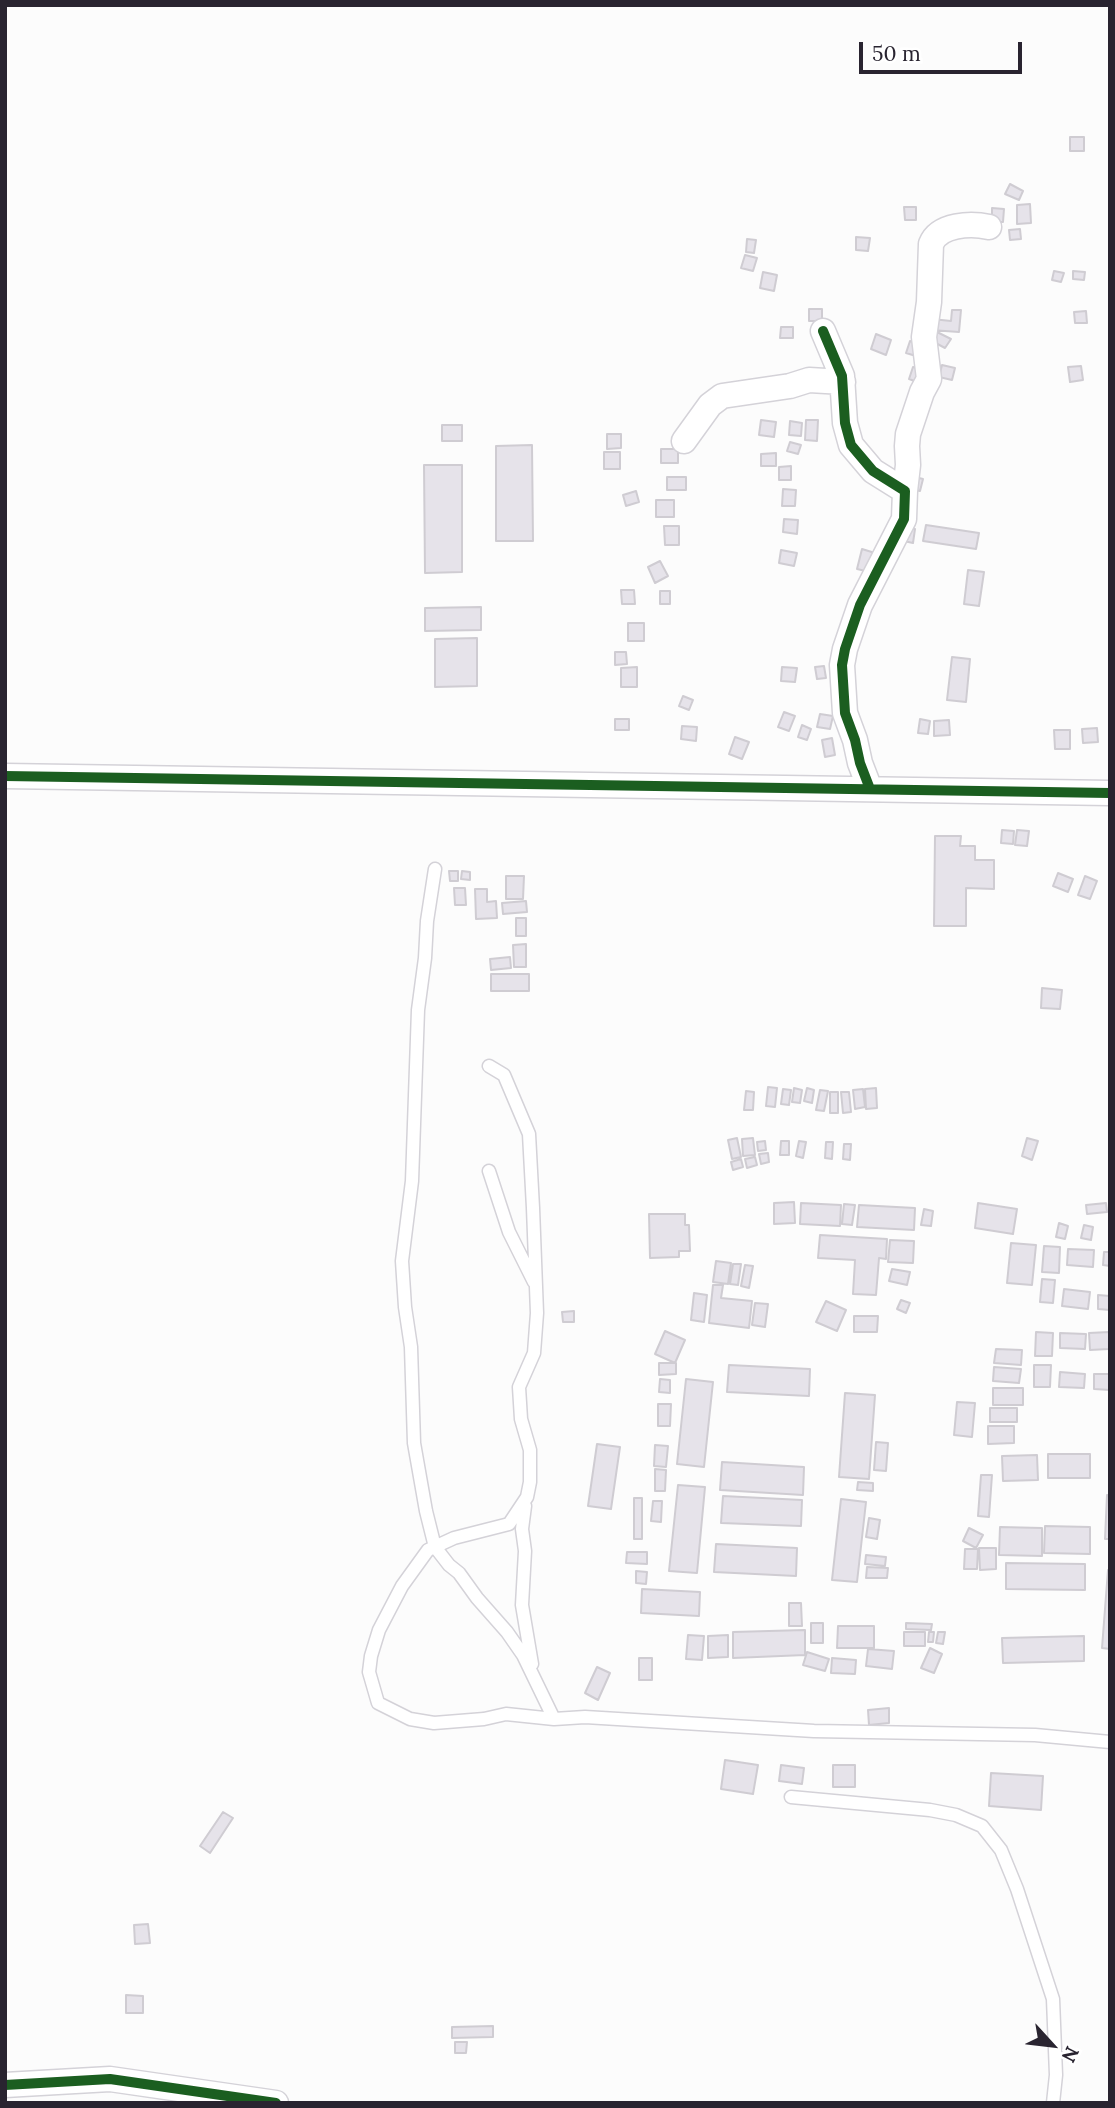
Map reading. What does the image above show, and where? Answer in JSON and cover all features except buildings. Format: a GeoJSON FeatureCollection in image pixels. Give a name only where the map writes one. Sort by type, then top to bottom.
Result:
{"type":"FeatureCollection","features":[{"type":"Feature","properties":{"kind":"street"},"geometry":{"type":"LineString","coordinates":[[870,789],[845,713],[842,665],[845,649],[860,605],[904,519],[908,434],[929,379],[924,337],[929,302],[931,244],[934,237],[943,230],[989,227]]}},
{"type":"Feature","properties":{"kind":"street"},"geometry":{"type":"LineString","coordinates":[[823,331],[842,376],[845,423],[851,445],[873,471],[905,491]]}},
{"type":"Feature","properties":{"kind":"street"},"geometry":{"type":"LineString","coordinates":[[684,440],[710,405],[722,396],[790,386],[809,380],[843,382]]}},
{"type":"Feature","properties":{"kind":"street"},"geometry":{"type":"LineString","coordinates":[[5,776],[1110,793]]}},
{"type":"Feature","properties":{"kind":"street"},"geometry":{"type":"LineString","coordinates":[[5,2085],[110,2079],[276,2103]]}},
{"type":"Feature","properties":{"kind":"lane"},"geometry":{"type":"LineString","coordinates":[[435,869],[418,1010],[412,1181],[402,1261],[411,1347],[414,1443],[435,1547],[508,1632],[534,1675],[554,1719]]}},
{"type":"Feature","properties":{"kind":"lane"},"geometry":{"type":"LineString","coordinates":[[489,1066],[504,1075],[529,1134],[537,1313],[534,1353],[519,1387],[520,1419],[530,1450],[530,1482],[522,1529],[525,1551],[522,1605],[534,1675]]}},
{"type":"Feature","properties":{"kind":"lane"},"geometry":{"type":"LineString","coordinates":[[489,1171],[509,1232],[536,1285]]}},
{"type":"Feature","properties":{"kind":"lane"},"geometry":{"type":"LineString","coordinates":[[527,1497],[509,1524],[454,1538],[428,1550],[402,1586],[379,1630],[369,1672],[377,1703],[410,1719],[434,1723],[484,1719],[506,1714],[554,1719],[585,1717],[814,1731],[1035,1735],[1110,1742]]}},
{"type":"Feature","properties":{"kind":"lane"},"geometry":{"type":"LineString","coordinates":[[791,1797],[930,1810],[956,1815],[982,1826],[1001,1850],[1013,1879],[1053,1999],[1056,2075],[1053,2103]]}},
{"type":"Feature","properties":{"kind":"cycle path"},"geometry":{"type":"LineString","coordinates":[[823,331],[842,376],[845,423],[851,445],[873,471],[905,491],[904,519],[860,605],[842,665],[845,713],[870,789]]}},
{"type":"Feature","properties":{"kind":"cycle path"},"geometry":{"type":"LineString","coordinates":[[5,776],[1110,793]]}},
{"type":"Feature","properties":{"kind":"cycle path"},"geometry":{"type":"LineString","coordinates":[[5,2085],[110,2079],[276,2103]]}}]}
